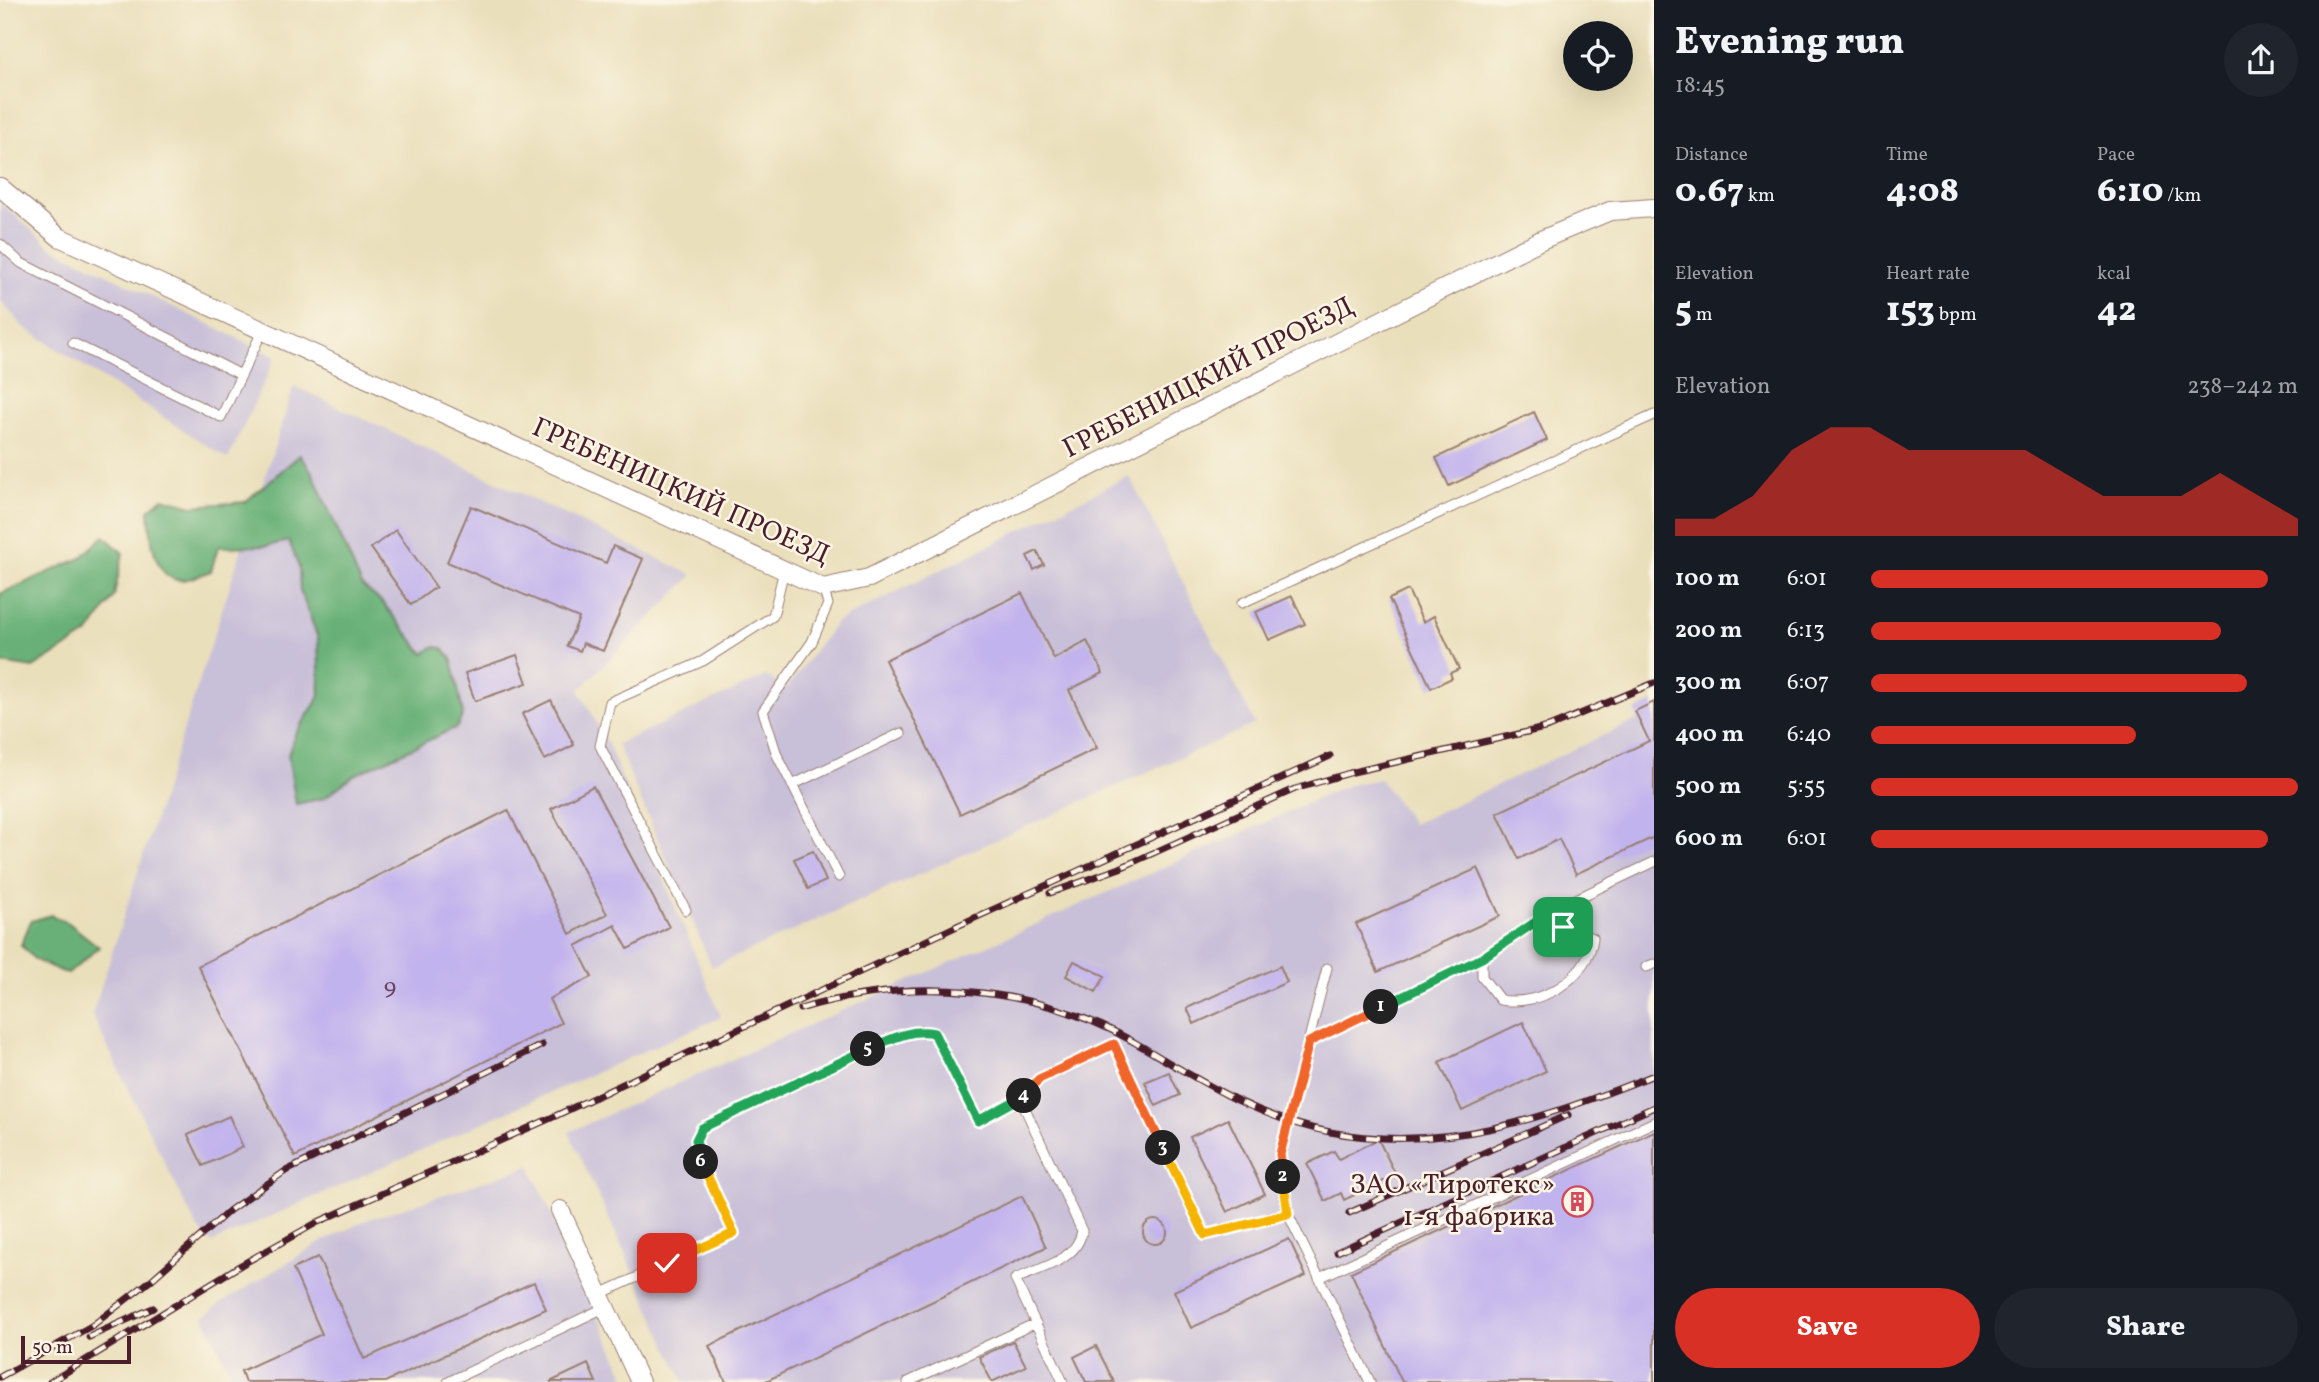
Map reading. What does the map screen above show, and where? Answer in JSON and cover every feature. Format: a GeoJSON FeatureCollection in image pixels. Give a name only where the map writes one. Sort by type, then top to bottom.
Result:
{"type":"FeatureCollection","features":[{"type":"Feature","properties":{"kind":"street","name":"ГРЕБЕНИЦКИЙ ПРОЕЗД"},"geometry":{"type":"LineString","coordinates":[[0,187],[58,237],[823,588],[869,578],[1541,240],[1610,211],[1654,208]]}},
{"type":"Feature","properties":{"kind":"street"},"geometry":{"type":"LineString","coordinates":[[560,1210],[640,1382]]}},
{"type":"Feature","properties":{"kind":"lane"},"geometry":{"type":"LineString","coordinates":[[0,244],[21,263],[239,374]]}},
{"type":"Feature","properties":{"kind":"lane"},"geometry":{"type":"LineString","coordinates":[[73,343],[220,416],[262,330]]}},
{"type":"Feature","properties":{"kind":"lane"},"geometry":{"type":"LineString","coordinates":[[1242,603],[1654,415]]}},
{"type":"Feature","properties":{"kind":"lane"},"geometry":{"type":"LineString","coordinates":[[686,910],[600,746],[610,702],[703,661],[772,616],[784,570]]}},
{"type":"Feature","properties":{"kind":"lane"},"geometry":{"type":"LineString","coordinates":[[823,588],[828,604],[812,642],[763,711],[777,755],[839,877]]}},
{"type":"Feature","properties":{"kind":"lane"},"geometry":{"type":"LineString","coordinates":[[792,785],[901,733]]}},
{"type":"Feature","properties":{"kind":"lane"},"geometry":{"type":"LineString","coordinates":[[1309,1042],[1482,958],[1555,909],[1654,862]]}},
{"type":"Feature","properties":{"kind":"lane"},"geometry":{"type":"LineString","coordinates":[[1482,958],[1482,977],[1500,1000],[1519,1003],[1560,989],[1591,954],[1593,938],[1563,927],[1555,909]]}},
{"type":"Feature","properties":{"kind":"lane"},"geometry":{"type":"LineString","coordinates":[[1327,968],[1280,1154],[1288,1214],[1370,1382]]}},
{"type":"Feature","properties":{"kind":"lane"},"geometry":{"type":"LineString","coordinates":[[449,1382],[734,1233],[697,1153],[696,1140],[702,1128],[833,1064],[903,1034],[921,1030],[934,1033],[978,1121],[1021,1100],[1039,1079],[1114,1044],[1205,1235],[1288,1214]]}},
{"type":"Feature","properties":{"kind":"lane"},"geometry":{"type":"LineString","coordinates":[[1021,1100],[1082,1231],[1080,1244],[1073,1253],[1015,1279],[1063,1382]]}},
{"type":"Feature","properties":{"kind":"lane"},"geometry":{"type":"LineString","coordinates":[[1319,1279],[1654,1122]]}},
{"type":"Feature","properties":{"kind":"lane"},"geometry":{"type":"LineString","coordinates":[[908,1382],[1036,1323]]}},
{"type":"Feature","properties":{"kind":"shaded area"},"geometry":{"type":"Polygon","coordinates":[[[0,202],[51,247],[276,357],[228,459],[22,326],[0,300],[0,202]]]}},
{"type":"Feature","properties":{"kind":"shaded area"},"geometry":{"type":"Polygon","coordinates":[[[294,386],[693,575],[579,690],[607,742],[721,1017],[211,1243],[196,1226],[92,1015],[294,386]]]}},
{"type":"Feature","properties":{"kind":"shaded area"},"geometry":{"type":"Polygon","coordinates":[[[1129,476],[1255,724],[712,967],[617,744],[766,676],[787,688],[836,622],[1129,476]]]}},
{"type":"Feature","properties":{"kind":"shaded area"},"geometry":{"type":"Polygon","coordinates":[[[1654,712],[1654,1382],[684,1382],[569,1132],[1349,785],[1380,779],[1413,824],[1654,712]]]}},
{"type":"Feature","properties":{"kind":"shaded area"},"geometry":{"type":"Polygon","coordinates":[[[530,1166],[628,1382],[235,1382],[204,1317],[220,1304],[323,1241],[367,1220],[530,1166]]]}},
{"type":"Feature","properties":{"kind":"green space"},"geometry":{"type":"Polygon","coordinates":[[[300,455],[312,472],[362,586],[382,602],[424,654],[433,647],[443,648],[452,659],[463,714],[457,727],[354,775],[324,798],[296,804],[288,755],[295,735],[320,696],[318,638],[300,590],[299,567],[289,541],[266,546],[218,547],[211,571],[179,580],[163,571],[158,562],[152,540],[149,510],[163,498],[193,506],[245,502],[300,455]]]}},
{"type":"Feature","properties":{"kind":"green space"},"geometry":{"type":"Polygon","coordinates":[[[104,536],[123,553],[114,596],[89,633],[33,668],[0,663],[0,594],[81,558],[104,536]]]}},
{"type":"Feature","properties":{"kind":"green space"},"geometry":{"type":"Polygon","coordinates":[[[51,915],[70,924],[99,947],[68,974],[35,960],[21,945],[31,921],[51,915]]]}},
{"type":"Feature","properties":{"kind":"building"},"geometry":{"type":"Polygon","coordinates":[[[1534,412],[1547,440],[1449,486],[1436,458],[1534,412]]]}},
{"type":"Feature","properties":{"kind":"building"},"geometry":{"type":"Polygon","coordinates":[[[471,506],[606,563],[613,546],[643,559],[603,651],[583,643],[580,651],[567,646],[579,618],[447,562],[471,506]]]}},
{"type":"Feature","properties":{"kind":"building"},"geometry":{"type":"Polygon","coordinates":[[[396,530],[436,587],[411,605],[371,548],[396,530]]]}},
{"type":"Feature","properties":{"kind":"building"},"geometry":{"type":"Polygon","coordinates":[[[1037,551],[1044,565],[1034,570],[1027,556],[1037,551]]]}},
{"type":"Feature","properties":{"kind":"building"},"geometry":{"type":"Polygon","coordinates":[[[1408,590],[1423,622],[1434,616],[1459,669],[1450,673],[1452,678],[1431,688],[1389,599],[1408,590]]]}},
{"type":"Feature","properties":{"kind":"building"},"geometry":{"type":"Polygon","coordinates":[[[1022,593],[1054,659],[1087,641],[1103,673],[1069,690],[1097,748],[960,814],[885,660],[1022,593]]]}},
{"type":"Feature","properties":{"kind":"building"},"geometry":{"type":"Polygon","coordinates":[[[1292,596],[1305,624],[1269,640],[1256,612],[1292,596]]]}},
{"type":"Feature","properties":{"kind":"building"},"geometry":{"type":"Polygon","coordinates":[[[517,655],[527,683],[475,701],[465,673],[517,655]]]}},
{"type":"Feature","properties":{"kind":"building"},"geometry":{"type":"Polygon","coordinates":[[[551,700],[574,745],[545,760],[522,714],[551,700]]]}},
{"type":"Feature","properties":{"kind":"building"},"geometry":{"type":"Polygon","coordinates":[[[1654,702],[1654,837],[1576,874],[1559,839],[1519,859],[1497,813],[1649,741],[1635,711],[1654,702]]]}},
{"type":"Feature","properties":{"kind":"building"},"geometry":{"type":"Polygon","coordinates":[[[593,786],[669,927],[628,949],[615,925],[576,946],[592,977],[549,999],[561,1023],[295,1157],[198,966],[508,810],[570,934],[607,914],[551,809],[593,786]]]}},
{"type":"Feature","properties":{"kind":"building"},"geometry":{"type":"Polygon","coordinates":[[[813,851],[826,881],[808,889],[794,859],[813,851]]]}},
{"type":"Feature","properties":{"kind":"building"},"geometry":{"type":"Polygon","coordinates":[[[1478,868],[1500,916],[1378,972],[1356,924],[1478,868]]]}},
{"type":"Feature","properties":{"kind":"building"},"geometry":{"type":"Polygon","coordinates":[[[1074,961],[1105,976],[1096,992],[1066,976],[1074,961]]]}},
{"type":"Feature","properties":{"kind":"building"},"geometry":{"type":"Polygon","coordinates":[[[1280,966],[1287,982],[1194,1024],[1187,1008],[1280,966]]]}},
{"type":"Feature","properties":{"kind":"building"},"geometry":{"type":"Polygon","coordinates":[[[1523,1022],[1546,1071],[1462,1111],[1439,1062],[1523,1022]]]}},
{"type":"Feature","properties":{"kind":"building"},"geometry":{"type":"Polygon","coordinates":[[[1169,1072],[1180,1095],[1156,1106],[1145,1082],[1169,1072]]]}},
{"type":"Feature","properties":{"kind":"building"},"geometry":{"type":"Polygon","coordinates":[[[229,1116],[243,1147],[203,1166],[188,1135],[229,1116]]]}},
{"type":"Feature","properties":{"kind":"building"},"geometry":{"type":"Polygon","coordinates":[[[1228,1119],[1265,1194],[1227,1212],[1190,1137],[1228,1119]]]}},
{"type":"Feature","properties":{"kind":"building","name":"ЗАО «Тиротекс» 1-я фабрика"},"geometry":{"type":"Polygon","coordinates":[[[1654,1131],[1654,1382],[1402,1382],[1351,1272],[1654,1131]]]}},
{"type":"Feature","properties":{"kind":"building"},"geometry":{"type":"Polygon","coordinates":[[[1378,1139],[1396,1175],[1344,1200],[1341,1193],[1325,1201],[1307,1164],[1334,1151],[1339,1159],[1378,1139]]]}},
{"type":"Feature","properties":{"kind":"building"},"geometry":{"type":"Polygon","coordinates":[[[1022,1196],[1046,1247],[764,1382],[726,1382],[709,1346],[1022,1196]]]}},
{"type":"Feature","properties":{"kind":"building"},"geometry":{"type":"Polygon","coordinates":[[[1155,1220],[1166,1227],[1167,1232],[1160,1243],[1155,1244],[1144,1237],[1143,1232],[1150,1221],[1155,1220]]]}},
{"type":"Feature","properties":{"kind":"building"},"geometry":{"type":"Polygon","coordinates":[[[1289,1239],[1306,1276],[1191,1328],[1174,1291],[1289,1239]]]}},
{"type":"Feature","properties":{"kind":"building"},"geometry":{"type":"Polygon","coordinates":[[[318,1257],[364,1359],[534,1282],[546,1309],[385,1382],[245,1382],[241,1371],[322,1334],[293,1269],[318,1257]]]}},
{"type":"Feature","properties":{"kind":"building"},"geometry":{"type":"Polygon","coordinates":[[[1013,1341],[1026,1366],[992,1382],[979,1357],[1013,1341]]]}},
{"type":"Feature","properties":{"kind":"building"},"geometry":{"type":"Polygon","coordinates":[[[1096,1346],[1114,1382],[1086,1382],[1074,1357],[1096,1346]]]}},
{"type":"Feature","properties":{"kind":"building"},"geometry":{"type":"Polygon","coordinates":[[[588,1364],[596,1382],[550,1382],[588,1364]]]}},
{"type":"Feature","properties":{"kind":"railway"},"geometry":{"type":"LineString","coordinates":[[1050,893],[1120,868],[1295,789],[1353,772],[1549,727],[1654,683]]}},
{"type":"Feature","properties":{"kind":"railway"},"geometry":{"type":"LineString","coordinates":[[50,1382],[241,1265],[318,1222],[551,1118],[957,926],[1330,756]]}},
{"type":"Feature","properties":{"kind":"railway"},"geometry":{"type":"LineString","coordinates":[[800,1009],[885,992],[971,992],[1013,998],[1055,1008],[1095,1023],[1134,1042],[1228,1096],[1277,1117],[1330,1132],[1373,1138],[1456,1135],[1496,1128],[1575,1105],[1654,1075]]}},
{"type":"Feature","properties":{"kind":"railway"},"geometry":{"type":"LineString","coordinates":[[0,1377],[93,1325],[150,1281],[230,1210],[284,1172],[542,1045]]}},
{"type":"Feature","properties":{"kind":"railway"},"geometry":{"type":"LineString","coordinates":[[1337,1252],[1654,1107]]}},
{"type":"Feature","properties":{"kind":"railway"},"geometry":{"type":"LineString","coordinates":[[1349,1213],[1568,1115]]}},
{"type":"Feature","properties":{"kind":"railway"},"geometry":{"type":"LineString","coordinates":[[89,1337],[153,1308]]}},
{"type":"Feature","properties":{"kind":"place","name":"ЗАО «Тиротекс» 1-я фабрика"},"geometry":{"type":"Point","coordinates":[1578,1201]}},
{"type":"Feature","properties":{"kind":"route"},"geometry":{"type":"LineString","coordinates":[[667,1263],[734,1233],[697,1153],[696,1140],[702,1128],[833,1064],[903,1034],[921,1030],[934,1033],[978,1121],[1021,1100],[1039,1079],[1114,1044],[1205,1235],[1288,1214],[1280,1154],[1309,1042],[1482,958],[1555,909],[1563,927]]}}]}
